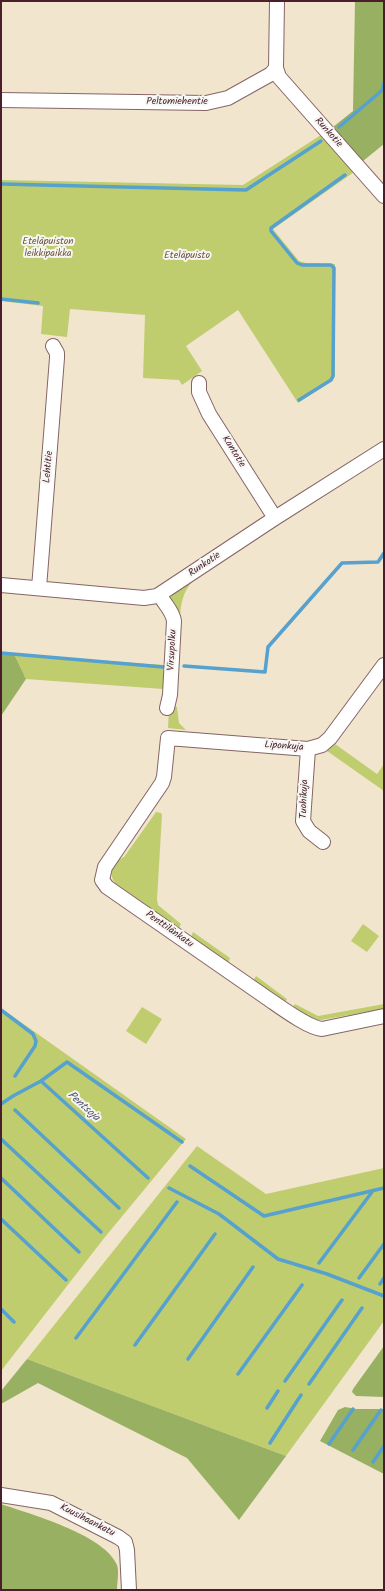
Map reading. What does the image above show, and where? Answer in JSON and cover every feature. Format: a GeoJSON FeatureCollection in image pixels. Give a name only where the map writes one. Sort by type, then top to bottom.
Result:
{"type":"FeatureCollection","features":[{"type":"Feature","properties":{"kind":"street"},"geometry":{"type":"LineString","coordinates":[[276,68],[277,1]]}},
{"type":"Feature","properties":{"kind":"street","name":"Peltomiehentie"},"geometry":{"type":"LineString","coordinates":[[1,100],[206,103],[228,98],[271,74],[276,68]]}},
{"type":"Feature","properties":{"kind":"street","name":"Runkotie"},"geometry":{"type":"LineString","coordinates":[[276,68],[278,77],[281,81],[384,196]]}},
{"type":"Feature","properties":{"kind":"street","name":"Lehtitie"},"geometry":{"type":"LineString","coordinates":[[39,588],[57,358],[57,353],[53,346]]}},
{"type":"Feature","properties":{"kind":"street","name":"Kantotie"},"geometry":{"type":"LineString","coordinates":[[199,383],[199,392],[208,414],[275,518]]}},
{"type":"Feature","properties":{"kind":"street","name":"Runkotie"},"geometry":{"type":"LineString","coordinates":[[1,585],[144,598],[160,595],[275,518],[384,448]]}},
{"type":"Feature","properties":{"kind":"street","name":"Virsupolku"},"geometry":{"type":"LineString","coordinates":[[160,595],[164,604],[172,614],[174,621],[170,695],[167,708]]}},
{"type":"Feature","properties":{"kind":"street","name":"Liponkuja"},"geometry":{"type":"LineString","coordinates":[[168,738],[308,749],[322,745],[330,738],[384,665]]}},
{"type":"Feature","properties":{"kind":"street","name":"Penttilänkatu"},"geometry":{"type":"LineString","coordinates":[[168,738],[162,783],[105,867],[102,882],[107,887],[231,973],[314,1028],[322,1029],[384,1016]]}},
{"type":"Feature","properties":{"kind":"street","name":"Tuohikuja"},"geometry":{"type":"LineString","coordinates":[[308,749],[303,822],[309,831],[323,842]]}},
{"type":"Feature","properties":{"kind":"street","name":"Kuusihaankatu"},"geometry":{"type":"LineString","coordinates":[[1,1495],[42,1500],[51,1503],[125,1542],[127,1550],[129,1590]]}},
{"type":"Feature","properties":{"kind":"green space"},"geometry":{"type":"Polygon","coordinates":[[[355,1],[384,1],[384,144],[363,161],[333,127],[353,111],[355,1]]]}},
{"type":"Feature","properties":{"kind":"green space","name":"Eteläpuisto"},"geometry":{"type":"Polygon","coordinates":[[[321,135],[354,172],[273,229],[299,261],[306,263],[335,264],[335,376],[333,380],[298,403],[238,310],[186,346],[202,371],[182,385],[179,380],[143,378],[145,315],[70,309],[67,337],[41,334],[43,306],[1,301],[1,180],[243,185],[321,135]]]}},
{"type":"Feature","properties":{"kind":"green space"},"geometry":{"type":"Polygon","coordinates":[[[193,581],[187,588],[181,605],[180,615],[170,601],[172,594],[193,581]]]}},
{"type":"Feature","properties":{"kind":"green space"},"geometry":{"type":"Polygon","coordinates":[[[1,652],[14,654],[26,679],[1,716],[1,652]]]}},
{"type":"Feature","properties":{"kind":"green space"},"geometry":{"type":"Polygon","coordinates":[[[14,654],[164,665],[163,689],[26,679],[14,654]]]}},
{"type":"Feature","properties":{"kind":"green space"},"geometry":{"type":"Polygon","coordinates":[[[171,706],[177,707],[179,723],[186,730],[168,728],[169,708],[171,706]]]}},
{"type":"Feature","properties":{"kind":"green space"},"geometry":{"type":"Polygon","coordinates":[[[335,744],[377,774],[384,764],[384,791],[327,751],[335,744]]]}},
{"type":"Feature","properties":{"kind":"green space"},"geometry":{"type":"Polygon","coordinates":[[[156,812],[161,813],[162,815],[157,899],[158,905],[181,924],[179,928],[115,883],[112,875],[112,868],[114,865],[124,857],[156,812]]]}},
{"type":"Feature","properties":{"kind":"green space"},"geometry":{"type":"Polygon","coordinates":[[[363,924],[379,936],[367,952],[351,941],[363,924]]]}},
{"type":"Feature","properties":{"kind":"green space"},"geometry":{"type":"Polygon","coordinates":[[[193,932],[230,958],[228,963],[191,937],[193,932]]]}},
{"type":"Feature","properties":{"kind":"green space"},"geometry":{"type":"Polygon","coordinates":[[[256,976],[287,999],[285,1003],[253,981],[256,976]]]}},
{"type":"Feature","properties":{"kind":"green space"},"geometry":{"type":"Polygon","coordinates":[[[295,1004],[318,1016],[384,1004],[384,1009],[315,1021],[292,1008],[295,1004]]]}},
{"type":"Feature","properties":{"kind":"green space"},"geometry":{"type":"Polygon","coordinates":[[[142,1007],[162,1019],[146,1044],[126,1031],[142,1007]]]}},
{"type":"Feature","properties":{"kind":"green space"},"geometry":{"type":"Polygon","coordinates":[[[1,1008],[186,1139],[105,1237],[1,1371],[1,1008]]]}},
{"type":"Feature","properties":{"kind":"green space"},"geometry":{"type":"Polygon","coordinates":[[[197,1146],[266,1194],[384,1168],[384,1321],[286,1456],[27,1359],[197,1146]]]}},
{"type":"Feature","properties":{"kind":"green space"},"geometry":{"type":"Polygon","coordinates":[[[384,1346],[384,1397],[356,1396],[352,1392],[353,1389],[384,1346]]]}},
{"type":"Feature","properties":{"kind":"green space"},"geometry":{"type":"Polygon","coordinates":[[[27,1359],[286,1456],[239,1520],[187,1458],[38,1383],[1,1404],[1,1391],[27,1359]]]}},
{"type":"Feature","properties":{"kind":"green space"},"geometry":{"type":"Polygon","coordinates":[[[345,1407],[356,1409],[384,1409],[384,1474],[320,1441],[338,1410],[345,1407]]]}},
{"type":"Feature","properties":{"kind":"green space"},"geometry":{"type":"Polygon","coordinates":[[[1,1504],[64,1526],[96,1543],[108,1553],[116,1563],[118,1572],[117,1590],[1,1590],[1,1504]]]}},
{"type":"Feature","properties":{"kind":"waterway"},"geometry":{"type":"LineString","coordinates":[[339,127],[379,93],[383,89],[384,83]]}},
{"type":"Feature","properties":{"kind":"waterway"},"geometry":{"type":"LineString","coordinates":[[1,184],[246,190],[321,141]]}},
{"type":"Feature","properties":{"kind":"waterway"},"geometry":{"type":"LineString","coordinates":[[299,400],[331,380],[333,376],[334,268],[331,265],[302,265],[297,263],[271,231],[271,228],[345,175]]}},
{"type":"Feature","properties":{"kind":"waterway"},"geometry":{"type":"LineString","coordinates":[[1,299],[38,303]]}},
{"type":"Feature","properties":{"kind":"waterway"},"geometry":{"type":"LineString","coordinates":[[184,666],[265,672],[268,647],[342,563],[378,562],[384,553]]}},
{"type":"Feature","properties":{"kind":"waterway"},"geometry":{"type":"LineString","coordinates":[[1,653],[163,667]]}},
{"type":"Feature","properties":{"kind":"waterway"},"geometry":{"type":"LineString","coordinates":[[1,1010],[33,1034],[36,1041],[35,1046],[15,1076]]}},
{"type":"Feature","properties":{"kind":"waterway"},"geometry":{"type":"LineString","coordinates":[[41,1081],[67,1062],[182,1142]]}},
{"type":"Feature","properties":{"kind":"waterway","name":"Pentsoja"},"geometry":{"type":"LineString","coordinates":[[1,1104],[41,1081],[148,1178]]}},
{"type":"Feature","properties":{"kind":"waterway"},"geometry":{"type":"LineString","coordinates":[[15,1110],[119,1208]]}},
{"type":"Feature","properties":{"kind":"waterway"},"geometry":{"type":"LineString","coordinates":[[1,1139],[101,1232]]}},
{"type":"Feature","properties":{"kind":"waterway"},"geometry":{"type":"LineString","coordinates":[[190,1166],[264,1216],[384,1188]]}},
{"type":"Feature","properties":{"kind":"waterway"},"geometry":{"type":"LineString","coordinates":[[1,1178],[79,1252]]}},
{"type":"Feature","properties":{"kind":"waterway"},"geometry":{"type":"LineString","coordinates":[[169,1188],[219,1214],[278,1259],[327,1274],[384,1296]]}},
{"type":"Feature","properties":{"kind":"waterway"},"geometry":{"type":"LineString","coordinates":[[319,1263],[372,1192]]}},
{"type":"Feature","properties":{"kind":"waterway"},"geometry":{"type":"LineString","coordinates":[[76,1338],[177,1202]]}},
{"type":"Feature","properties":{"kind":"waterway"},"geometry":{"type":"LineString","coordinates":[[1,1219],[66,1280]]}},
{"type":"Feature","properties":{"kind":"waterway"},"geometry":{"type":"LineString","coordinates":[[135,1345],[215,1234]]}},
{"type":"Feature","properties":{"kind":"waterway"},"geometry":{"type":"LineString","coordinates":[[359,1278],[384,1244]]}},
{"type":"Feature","properties":{"kind":"waterway"},"geometry":{"type":"LineString","coordinates":[[188,1359],[253,1267]]}},
{"type":"Feature","properties":{"kind":"waterway"},"geometry":{"type":"LineString","coordinates":[[380,1284],[384,1278]]}},
{"type":"Feature","properties":{"kind":"waterway"},"geometry":{"type":"LineString","coordinates":[[238,1374],[302,1285]]}},
{"type":"Feature","properties":{"kind":"waterway"},"geometry":{"type":"LineString","coordinates":[[285,1381],[342,1300]]}},
{"type":"Feature","properties":{"kind":"waterway"},"geometry":{"type":"LineString","coordinates":[[309,1384],[362,1308]]}},
{"type":"Feature","properties":{"kind":"waterway"},"geometry":{"type":"LineString","coordinates":[[1,1309],[14,1322]]}},
{"type":"Feature","properties":{"kind":"waterway"},"geometry":{"type":"LineString","coordinates":[[267,1408],[278,1391]]}},
{"type":"Feature","properties":{"kind":"waterway"},"geometry":{"type":"LineString","coordinates":[[270,1443],[301,1395]]}},
{"type":"Feature","properties":{"kind":"waterway"},"geometry":{"type":"LineString","coordinates":[[329,1444],[353,1409]]}},
{"type":"Feature","properties":{"kind":"waterway"},"geometry":{"type":"LineString","coordinates":[[353,1450],[381,1410]]}},
{"type":"Feature","properties":{"kind":"waterway"},"geometry":{"type":"LineString","coordinates":[[373,1462],[384,1446]]}},
{"type":"Feature","properties":{"kind":"park label","name":"Eteläpuiston leikkipaikka"},"geometry":{"type":"Point","coordinates":[48,248]}}]}
